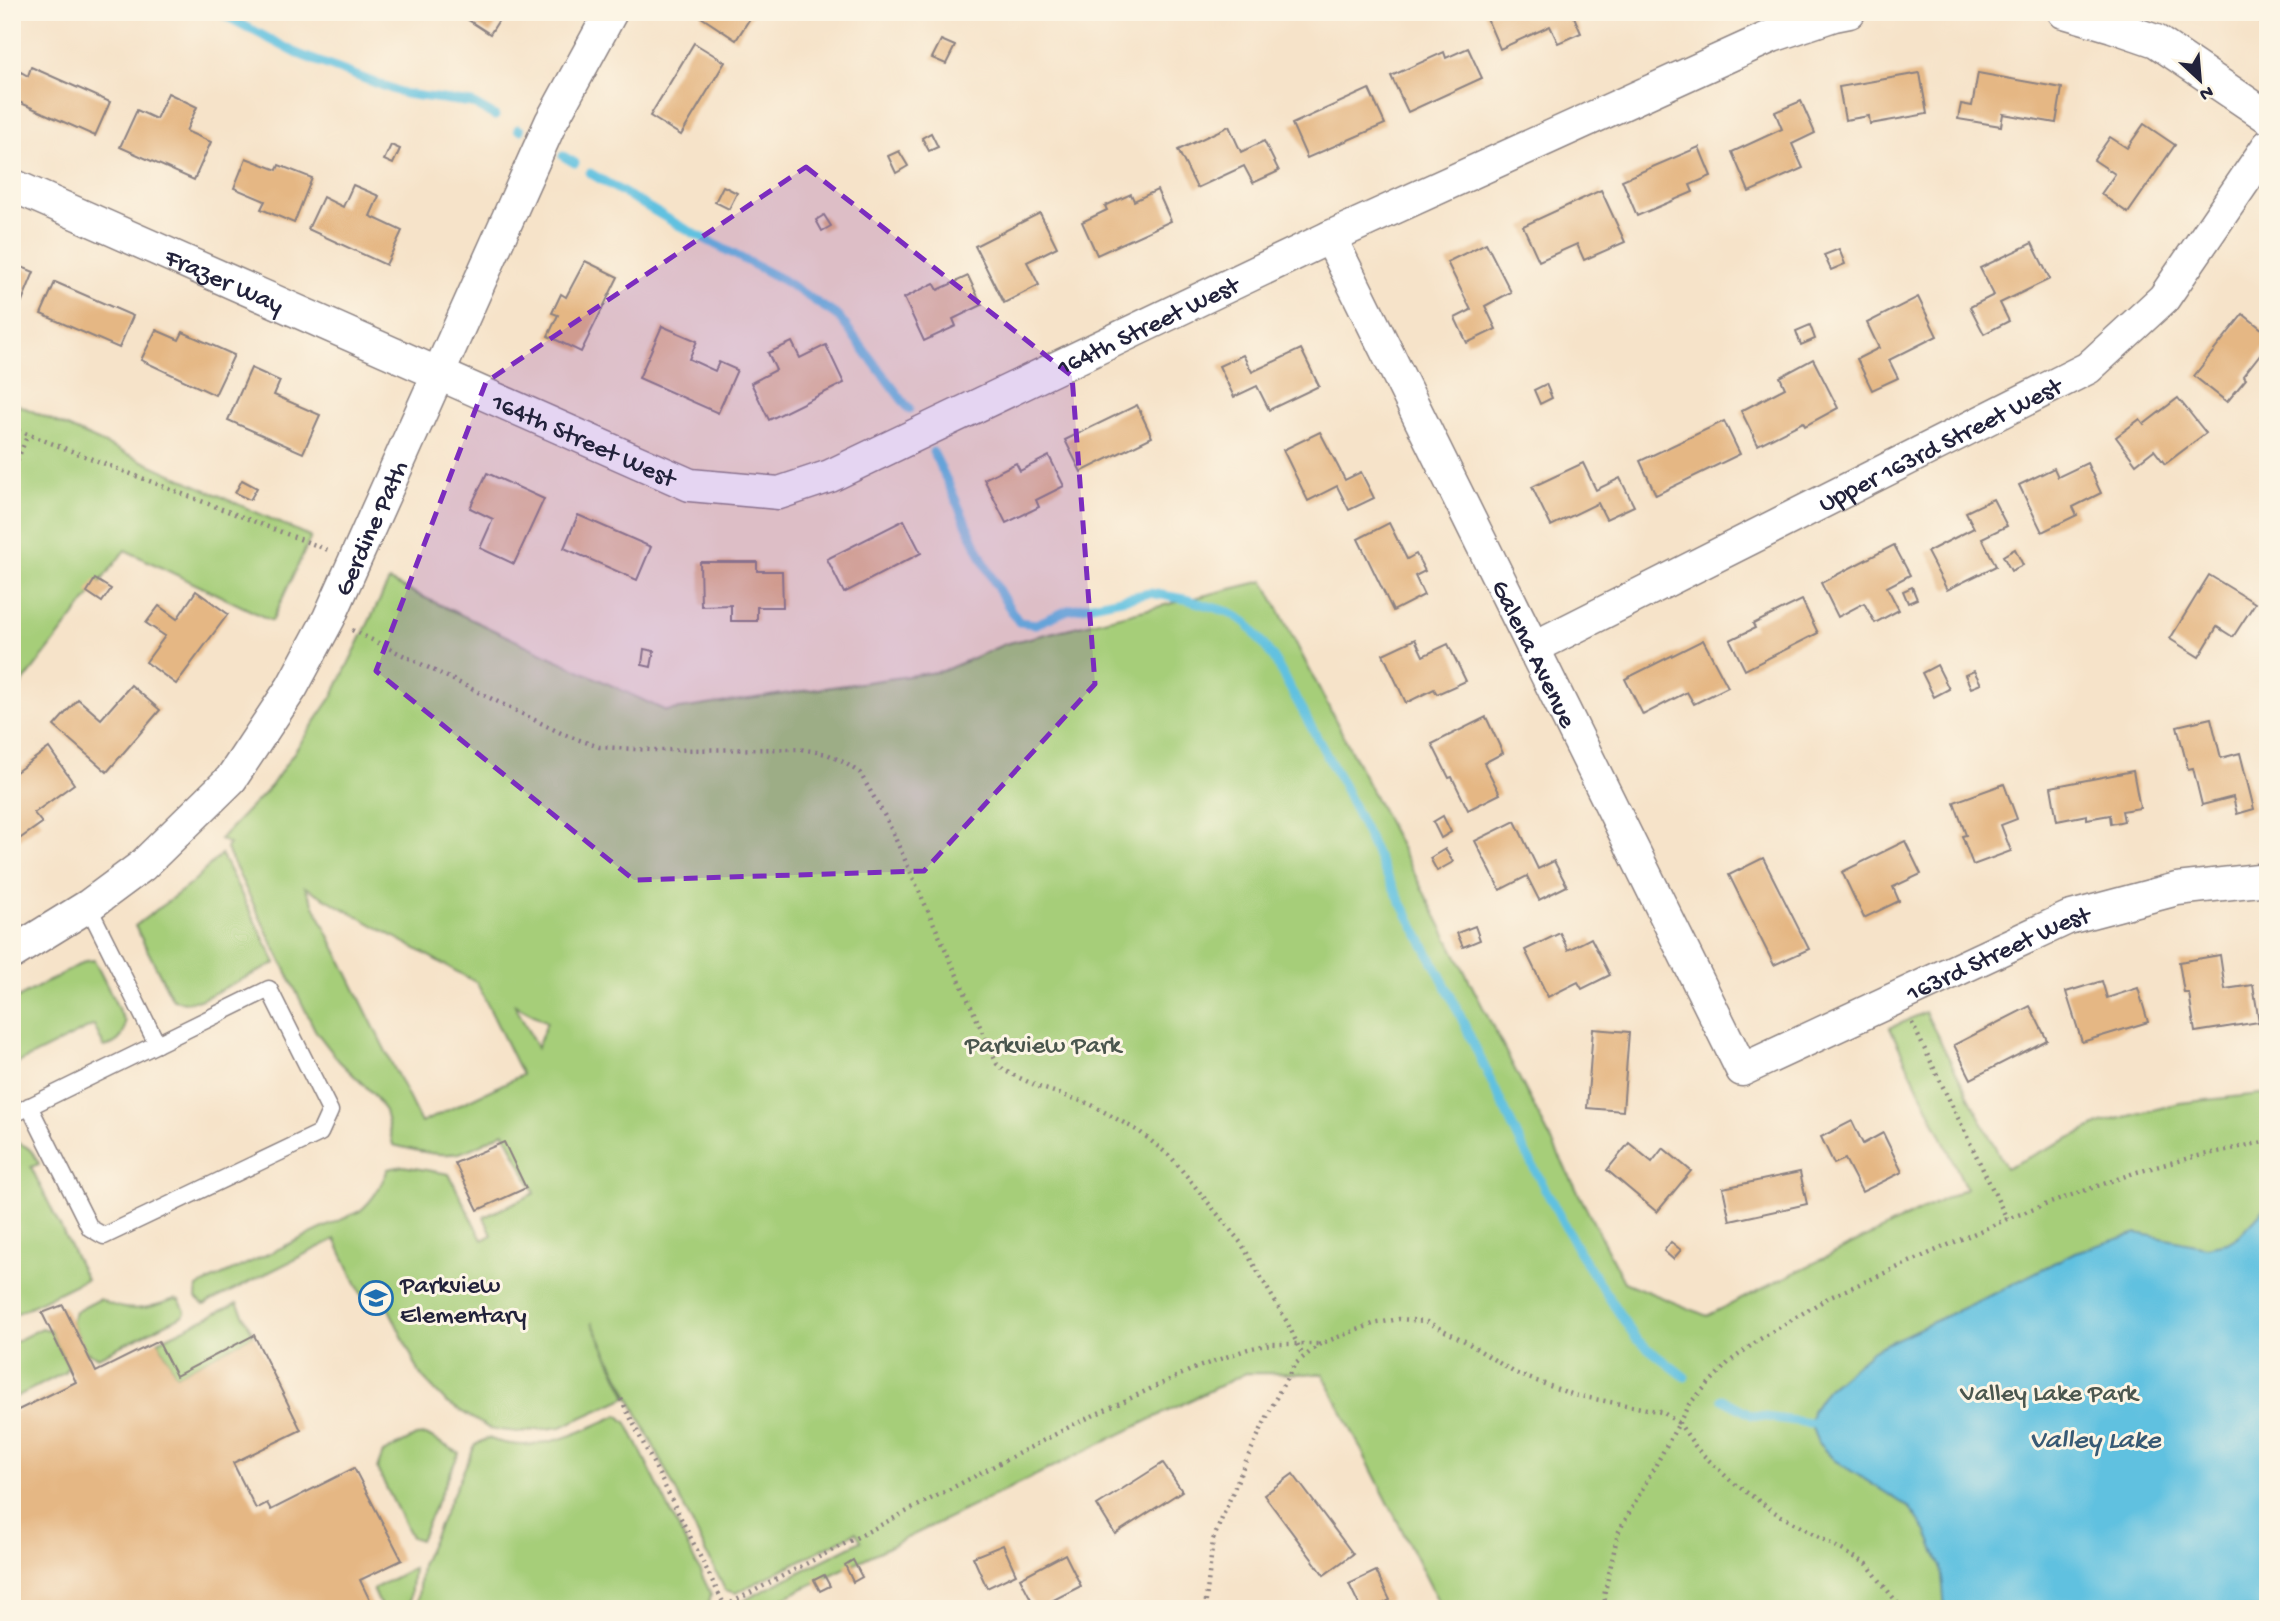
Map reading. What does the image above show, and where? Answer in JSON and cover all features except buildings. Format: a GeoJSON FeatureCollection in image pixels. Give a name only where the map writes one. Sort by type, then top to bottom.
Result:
{"type":"FeatureCollection","features":[{"type":"Feature","properties":{"kind":"street","name":"Gerdine Path"},"geometry":{"type":"LineString","coordinates":[[12,953],[88,906],[142,866],[231,779],[292,687],[355,562],[551,122],[611,12]]}},
{"type":"Feature","properties":{"kind":"street","name":"164th Street West"},"geometry":{"type":"LineString","coordinates":[[437,374],[690,485],[779,493],[830,476],[1330,237],[1772,36],[1849,12]]}},
{"type":"Feature","properties":{"kind":"street"},"geometry":{"type":"LineString","coordinates":[[2064,12],[2156,41],[2268,117]]}},
{"type":"Feature","properties":{"kind":"street","name":"Upper 163rd Street West"},"geometry":{"type":"LineString","coordinates":[[1532,648],[2088,368],[2164,298],[2268,146]]}},
{"type":"Feature","properties":{"kind":"street","name":"Frazer Way"},"geometry":{"type":"LineString","coordinates":[[12,185],[437,374]]}},
{"type":"Feature","properties":{"kind":"street","name":"Galena Avenue"},"geometry":{"type":"LineString","coordinates":[[1330,237],[1742,1070]]}},
{"type":"Feature","properties":{"kind":"street","name":"163rd Street West"},"geometry":{"type":"LineString","coordinates":[[1742,1070],[2067,918],[2177,890],[2268,879]]}},
{"type":"Feature","properties":{"kind":"lane"},"geometry":{"type":"LineString","coordinates":[[88,906],[157,1044]]}},
{"type":"Feature","properties":{"kind":"lane"},"geometry":{"type":"LineString","coordinates":[[12,1115],[29,1106],[269,989],[330,1111],[320,1133],[104,1236],[90,1228],[29,1106]]}},
{"type":"Feature","properties":{"kind":"path"},"geometry":{"type":"LineString","coordinates":[[12,428],[355,562]]}},
{"type":"Feature","properties":{"kind":"path"},"geometry":{"type":"LineString","coordinates":[[12,473],[28,434]]}},
{"type":"Feature","properties":{"kind":"path"},"geometry":{"type":"LineString","coordinates":[[329,618],[584,743],[599,747],[653,750],[801,750],[827,754],[860,773],[887,820],[997,1064],[1007,1072],[1039,1087],[1090,1104],[1140,1132],[1171,1157],[1241,1243],[1287,1322],[1303,1356]]}},
{"type":"Feature","properties":{"kind":"path"},"geometry":{"type":"LineString","coordinates":[[1899,997],[2007,1219]]}},
{"type":"Feature","properties":{"kind":"path"},"geometry":{"type":"LineString","coordinates":[[1608,1609],[1604,1596],[1618,1533],[1689,1404],[1730,1362],[1760,1339],[1828,1298],[2007,1219],[2137,1172],[2268,1141]]}},
{"type":"Feature","properties":{"kind":"path"},"geometry":{"type":"LineString","coordinates":[[1205,1609],[1213,1540],[1244,1465],[1295,1364],[1320,1344],[1357,1329],[1399,1318],[1425,1321],[1463,1340],[1515,1373],[1574,1395],[1662,1412],[1679,1423],[1698,1450],[1732,1482],[1776,1513],[1867,1564],[1902,1609]]}},
{"type":"Feature","properties":{"kind":"path"},"geometry":{"type":"LineString","coordinates":[[719,1609],[1077,1423],[1193,1368],[1270,1344],[1320,1344]]}},
{"type":"Feature","properties":{"kind":"path"},"geometry":{"type":"LineString","coordinates":[[621,1399],[725,1606]]}},
{"type":"Feature","properties":{"kind":"highlighted area"},"geometry":{"type":"Polygon","coordinates":[[[806,167],[1072,376],[1095,684],[924,871],[634,880],[376,671],[486,382],[806,167]]]}},
{"type":"Feature","properties":{"kind":"green space"},"geometry":{"type":"Polygon","coordinates":[[[12,402],[311,537],[272,621],[125,550],[12,697],[12,402]]]}},
{"type":"Feature","properties":{"kind":"green space","name":"Parkview Park"},"geometry":{"type":"Polygon","coordinates":[[[389,581],[666,711],[943,671],[1005,644],[1264,581],[1624,1282],[1707,1316],[1966,1188],[1890,1028],[1925,1012],[2006,1168],[2102,1123],[2180,1103],[2268,1093],[2268,1609],[1442,1609],[1323,1374],[1246,1373],[761,1609],[727,1609],[861,1541],[856,1532],[736,1593],[725,1590],[592,1322],[627,1397],[561,1427],[518,1432],[490,1429],[446,1402],[421,1376],[380,1290],[363,1298],[335,1239],[204,1305],[196,1298],[197,1287],[360,1211],[377,1192],[388,1169],[403,1166],[449,1174],[482,1240],[492,1235],[484,1217],[535,1193],[504,1132],[459,1153],[442,1154],[393,1145],[385,1111],[373,1094],[339,1061],[315,1030],[226,848],[229,844],[220,839],[271,786],[332,697],[389,581]],[[305,887],[421,1123],[522,1075],[477,983],[305,887]],[[515,1005],[537,1048],[547,1022],[515,1005]]]}},
{"type":"Feature","properties":{"kind":"green space"},"geometry":{"type":"Polygon","coordinates":[[[221,854],[276,963],[200,1000],[173,1000],[135,926],[192,883],[221,854]]]}},
{"type":"Feature","properties":{"kind":"green space"},"geometry":{"type":"Polygon","coordinates":[[[94,960],[125,1022],[120,1039],[104,1047],[94,1025],[12,1066],[12,1001],[86,961],[94,960]]]}},
{"type":"Feature","properties":{"kind":"green space"},"geometry":{"type":"Polygon","coordinates":[[[12,1142],[26,1146],[37,1159],[39,1164],[31,1167],[86,1279],[12,1316],[12,1142]]]}},
{"type":"Feature","properties":{"kind":"green space"},"geometry":{"type":"Polygon","coordinates":[[[100,1299],[119,1307],[137,1309],[175,1299],[180,1301],[185,1311],[184,1315],[98,1357],[86,1352],[71,1322],[75,1312],[100,1299]]]}},
{"type":"Feature","properties":{"kind":"green space"},"geometry":{"type":"Polygon","coordinates":[[[237,1303],[254,1335],[176,1376],[158,1341],[237,1303]]]}},
{"type":"Feature","properties":{"kind":"green space"},"geometry":{"type":"Polygon","coordinates":[[[42,1328],[51,1331],[68,1366],[64,1373],[12,1399],[12,1343],[42,1328]]]}},
{"type":"Feature","properties":{"kind":"green space"},"geometry":{"type":"Polygon","coordinates":[[[618,1415],[627,1423],[711,1594],[708,1607],[417,1609],[421,1565],[475,1445],[488,1438],[521,1445],[538,1444],[571,1435],[618,1415]]]}},
{"type":"Feature","properties":{"kind":"green space"},"geometry":{"type":"Polygon","coordinates":[[[426,1435],[459,1453],[420,1540],[411,1537],[377,1469],[383,1453],[416,1436],[426,1435]]]}},
{"type":"Feature","properties":{"kind":"green space"},"geometry":{"type":"Polygon","coordinates":[[[413,1568],[409,1609],[382,1609],[373,1589],[413,1568]]]}},
{"type":"Feature","properties":{"kind":"water","name":"Valley Lake"},"geometry":{"type":"Polygon","coordinates":[[[2268,1205],[2268,1609],[1945,1609],[1941,1566],[1927,1532],[1910,1508],[1834,1460],[1818,1443],[1810,1423],[1812,1411],[1826,1390],[1873,1350],[2075,1252],[2137,1233],[2206,1247],[2227,1243],[2239,1236],[2268,1205]]]}},
{"type":"Feature","properties":{"kind":"waterway"},"geometry":{"type":"LineString","coordinates":[[218,12],[298,54],[405,94],[472,103],[495,116]]}},
{"type":"Feature","properties":{"kind":"waterway"},"geometry":{"type":"LineString","coordinates":[[563,156],[575,163]]}},
{"type":"Feature","properties":{"kind":"waterway"},"geometry":{"type":"LineString","coordinates":[[590,173],[680,226],[783,280],[839,317],[909,409]]}},
{"type":"Feature","properties":{"kind":"waterway"},"geometry":{"type":"LineString","coordinates":[[933,452],[983,561],[1019,622],[1036,624],[1068,610],[1150,593],[1185,599],[1229,612],[1247,623],[1273,657],[1343,785],[1386,874],[1448,990],[1522,1146],[1579,1252],[1636,1339],[1685,1377]]}},
{"type":"Feature","properties":{"kind":"waterway"},"geometry":{"type":"LineString","coordinates":[[1722,1399],[1752,1415],[1810,1423]]}},
{"type":"Feature","properties":{"kind":"place","name":"Parkview Elementary"},"geometry":{"type":"Point","coordinates":[376,1298]}},
{"type":"Feature","properties":{"kind":"park label","name":"Valley Lake Park"},"geometry":{"type":"Point","coordinates":[2049,1391]}}]}
